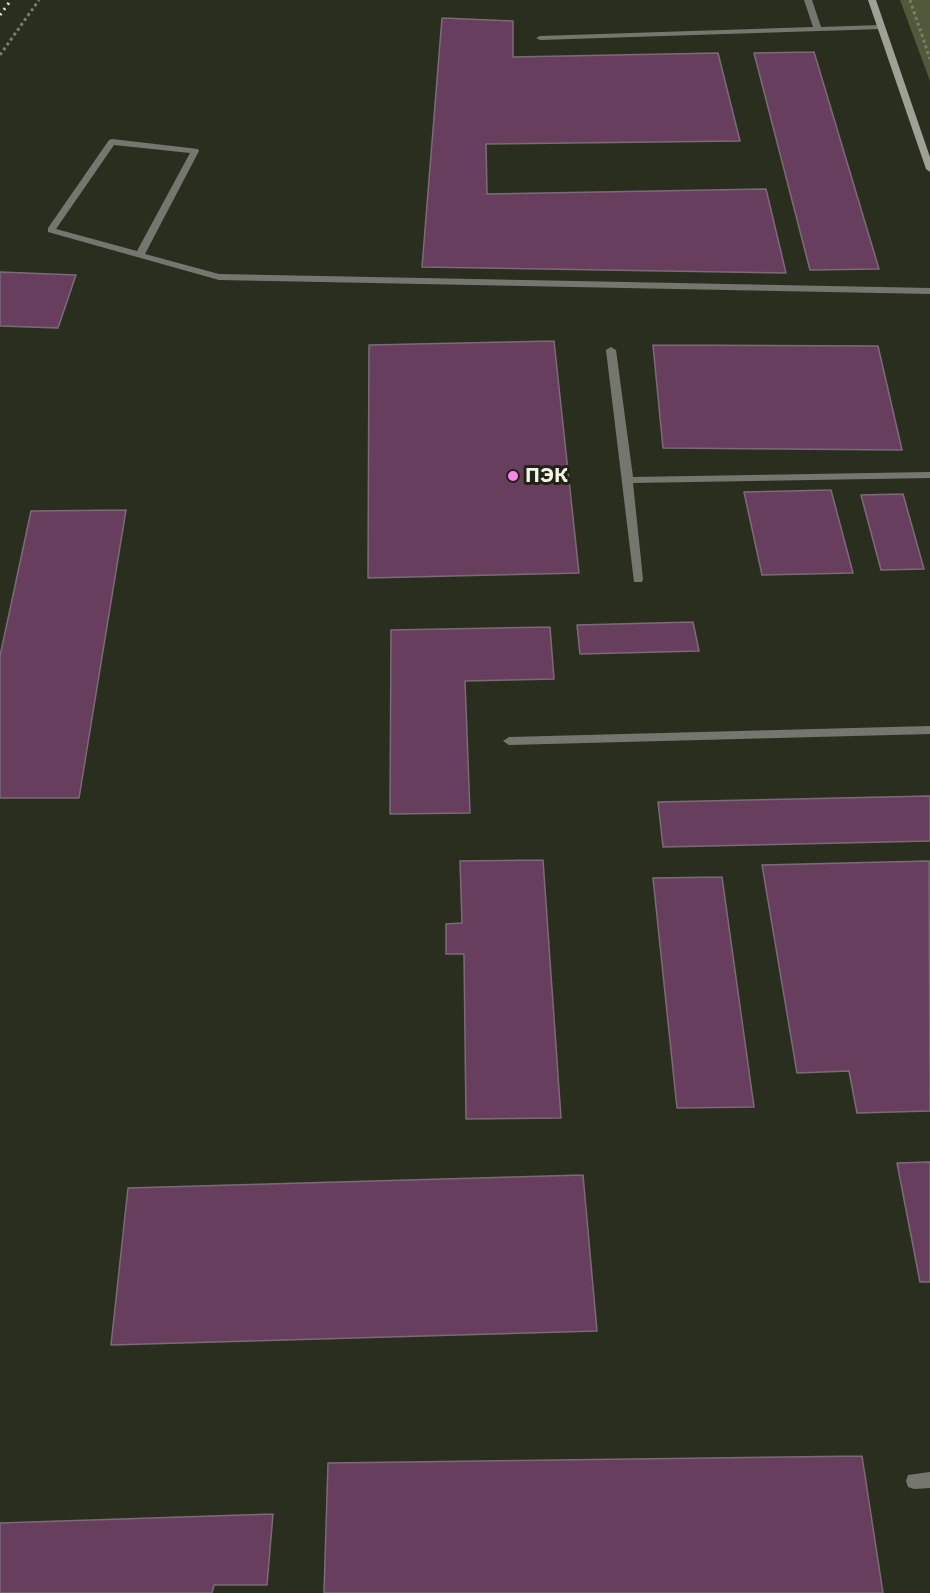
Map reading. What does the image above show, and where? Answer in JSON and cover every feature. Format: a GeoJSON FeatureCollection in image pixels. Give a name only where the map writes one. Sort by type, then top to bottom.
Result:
{"type":"FeatureCollection","features":[{"type":"Feature","properties":{"kind":"main road"},"geometry":{"type":"LineString","coordinates":[[872,0],[930,169]]}},
{"type":"Feature","properties":{"kind":"lane"},"geometry":{"type":"LineString","coordinates":[[808,0],[817,27]]}},
{"type":"Feature","properties":{"kind":"lane"},"geometry":{"type":"LineString","coordinates":[[540,38],[817,27],[881,27]]}},
{"type":"Feature","properties":{"kind":"lane"},"geometry":{"type":"LineString","coordinates":[[140,255],[195,151],[112,142],[51,230],[140,255],[219,277],[930,291]]}},
{"type":"Feature","properties":{"kind":"lane"},"geometry":{"type":"LineString","coordinates":[[611,350],[638,579]]}},
{"type":"Feature","properties":{"kind":"lane"},"geometry":{"type":"LineString","coordinates":[[628,480],[930,475]]}},
{"type":"Feature","properties":{"kind":"lane"},"geometry":{"type":"LineString","coordinates":[[509,741],[930,730]]}},
{"type":"Feature","properties":{"kind":"lane"},"geometry":{"type":"LineString","coordinates":[[914,1480],[930,1480]]}},
{"type":"Feature","properties":{"kind":"path"},"geometry":{"type":"LineString","coordinates":[[0,55],[39,0]]}},
{"type":"Feature","properties":{"kind":"path"},"geometry":{"type":"LineString","coordinates":[[910,0],[930,59]]}},
{"type":"Feature","properties":{"kind":"green space"},"geometry":{"type":"Polygon","coordinates":[[[900,0],[930,0],[930,81],[900,0]]]}},
{"type":"Feature","properties":{"kind":"building"},"geometry":{"type":"Polygon","coordinates":[[[442,18],[513,21],[513,57],[718,53],[740,141],[486,144],[487,194],[766,189],[786,273],[422,267],[442,18]]]}},
{"type":"Feature","properties":{"kind":"building"},"geometry":{"type":"Polygon","coordinates":[[[814,52],[879,269],[810,270],[754,53],[814,52]]]}},
{"type":"Feature","properties":{"kind":"building"},"geometry":{"type":"Polygon","coordinates":[[[0,272],[76,275],[58,328],[0,326],[0,272]]]}},
{"type":"Feature","properties":{"kind":"building"},"geometry":{"type":"Polygon","coordinates":[[[554,341],[579,573],[368,578],[369,345],[554,341]]]}},
{"type":"Feature","properties":{"kind":"building"},"geometry":{"type":"Polygon","coordinates":[[[653,345],[878,346],[902,450],[663,448],[653,345]]]}},
{"type":"Feature","properties":{"kind":"building"},"geometry":{"type":"Polygon","coordinates":[[[831,490],[853,573],[762,575],[744,492],[831,490]]]}},
{"type":"Feature","properties":{"kind":"building"},"geometry":{"type":"Polygon","coordinates":[[[903,494],[924,569],[881,570],[861,495],[903,494]]]}},
{"type":"Feature","properties":{"kind":"building"},"geometry":{"type":"Polygon","coordinates":[[[126,510],[79,798],[0,798],[0,656],[31,511],[126,510]]]}},
{"type":"Feature","properties":{"kind":"building"},"geometry":{"type":"Polygon","coordinates":[[[693,622],[699,651],[580,654],[577,625],[693,622]]]}},
{"type":"Feature","properties":{"kind":"building"},"geometry":{"type":"Polygon","coordinates":[[[550,627],[554,679],[465,681],[470,813],[390,814],[391,630],[550,627]]]}},
{"type":"Feature","properties":{"kind":"building"},"geometry":{"type":"Polygon","coordinates":[[[930,796],[930,841],[663,847],[658,802],[930,796]]]}},
{"type":"Feature","properties":{"kind":"building"},"geometry":{"type":"Polygon","coordinates":[[[543,860],[561,1118],[466,1119],[464,954],[446,954],[446,924],[462,923],[460,861],[543,860]]]}},
{"type":"Feature","properties":{"kind":"building"},"geometry":{"type":"Polygon","coordinates":[[[929,861],[930,1111],[857,1113],[849,1071],[797,1073],[762,865],[929,861]]]}},
{"type":"Feature","properties":{"kind":"building"},"geometry":{"type":"Polygon","coordinates":[[[722,877],[754,1107],[677,1108],[653,878],[722,877]]]}},
{"type":"Feature","properties":{"kind":"building"},"geometry":{"type":"Polygon","coordinates":[[[930,1162],[930,1282],[920,1282],[897,1163],[930,1162]]]}},
{"type":"Feature","properties":{"kind":"building"},"geometry":{"type":"Polygon","coordinates":[[[583,1175],[597,1331],[111,1345],[128,1188],[583,1175]]]}},
{"type":"Feature","properties":{"kind":"building"},"geometry":{"type":"Polygon","coordinates":[[[862,1456],[883,1593],[324,1593],[328,1463],[862,1456]]]}},
{"type":"Feature","properties":{"kind":"building"},"geometry":{"type":"Polygon","coordinates":[[[273,1514],[267,1585],[214,1585],[212,1593],[0,1593],[0,1523],[273,1514]]]}},
{"type":"Feature","properties":{"kind":"railway"},"geometry":{"type":"LineString","coordinates":[[0,15],[11,0]]}},
{"type":"Feature","properties":{"kind":"place","name":"ПЭК"},"geometry":{"type":"Point","coordinates":[513,476]}}]}
